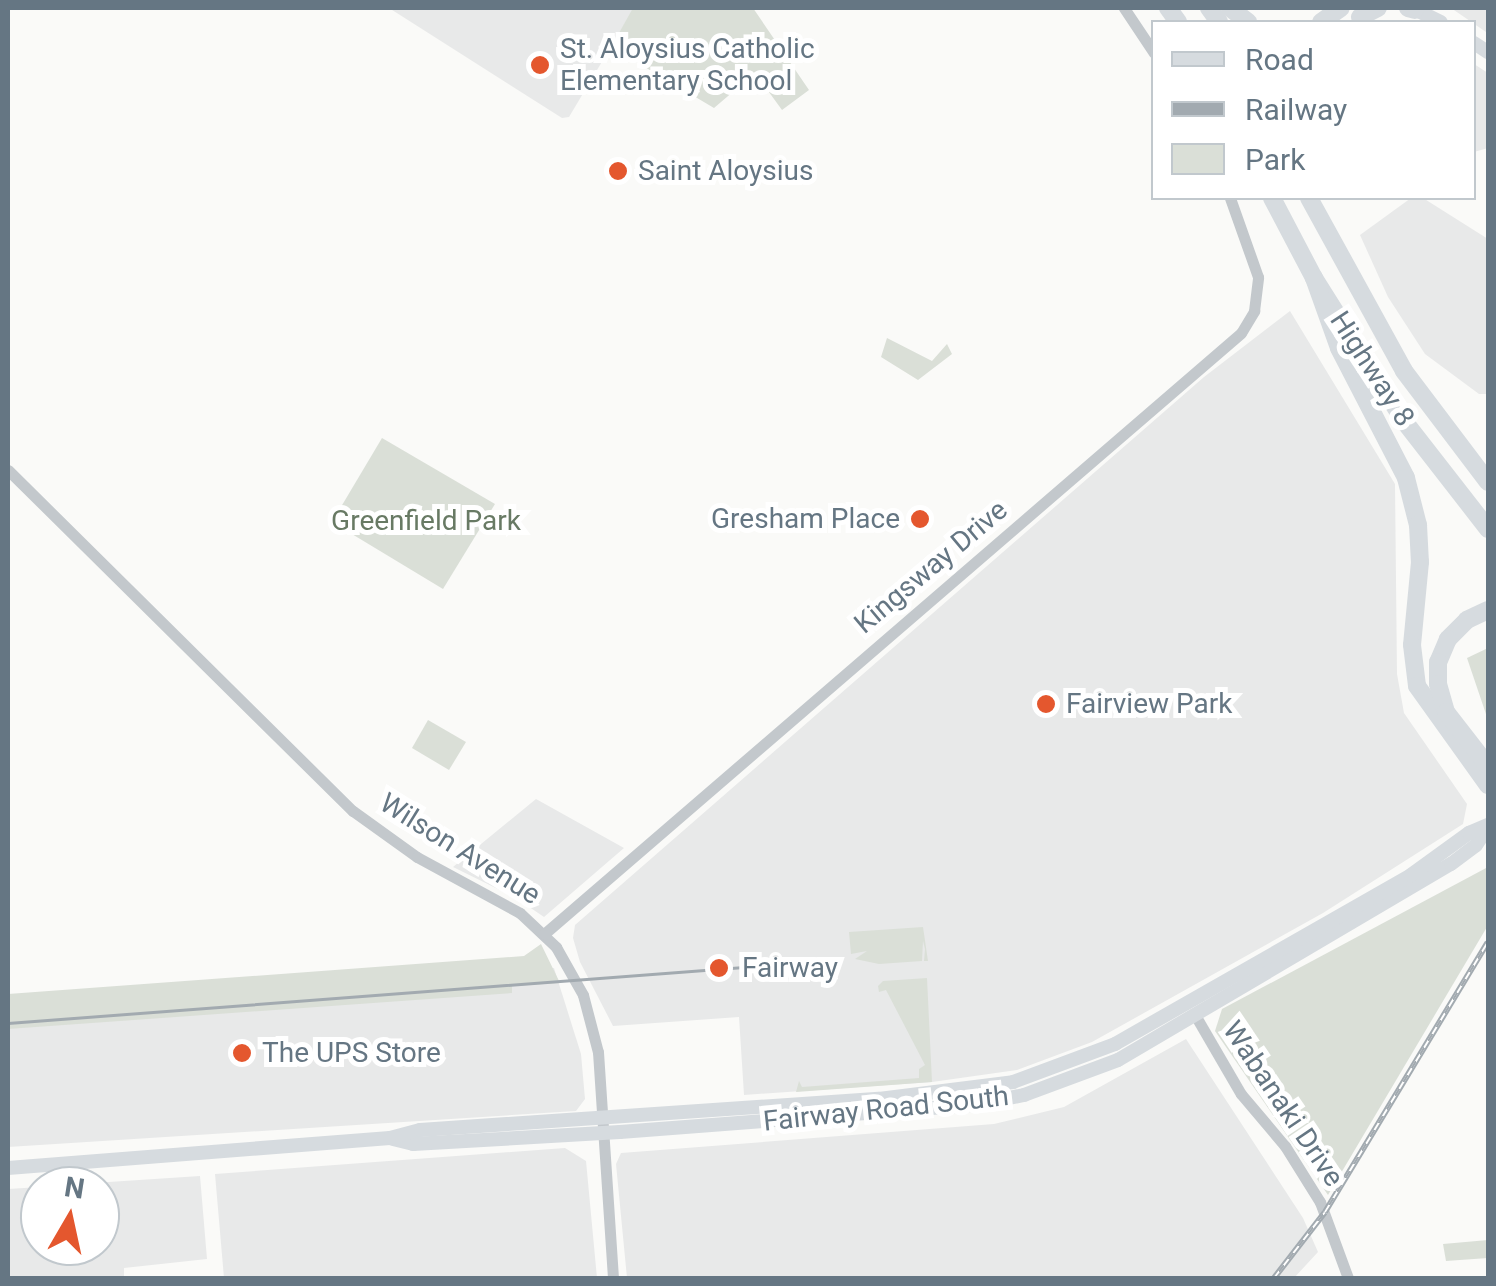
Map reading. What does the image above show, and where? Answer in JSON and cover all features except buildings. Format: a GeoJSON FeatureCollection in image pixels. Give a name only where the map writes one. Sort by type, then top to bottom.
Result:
{"type":"FeatureCollection","features":[{"type":"Feature","properties":{"kind":"highway"},"geometry":{"type":"LineString","coordinates":[[1360,16],[1378,8]]}},
{"type":"Feature","properties":{"kind":"highway","name":"Highway 8"},"geometry":{"type":"LineString","coordinates":[[1273,200],[1314,278],[1404,421],[1488,529]]}},
{"type":"Feature","properties":{"kind":"highway","name":"Highway 8"},"geometry":{"type":"LineString","coordinates":[[1309,200],[1404,372],[1488,482]]}},
{"type":"Feature","properties":{"kind":"highway"},"geometry":{"type":"LineString","coordinates":[[1324,200],[1339,256]]}},
{"type":"Feature","properties":{"kind":"highway"},"geometry":{"type":"LineString","coordinates":[[1314,278],[1339,348],[1406,478],[1418,525],[1420,562],[1412,645],[1417,686],[1434,716],[1488,785]]}},
{"type":"Feature","properties":{"kind":"highway"},"geometry":{"type":"LineString","coordinates":[[1488,610],[1466,620],[1448,638],[1438,662],[1438,684],[1446,712],[1488,766]]}},
{"type":"Feature","properties":{"kind":"main road","name":"Fairway Road South"},"geometry":{"type":"LineString","coordinates":[[602,1125],[996,1102],[1103,1067],[1451,864],[1476,846],[1488,826]]}},
{"type":"Feature","properties":{"kind":"main road","name":"Fairway Road South"},"geometry":{"type":"LineString","coordinates":[[8,1168],[390,1138],[413,1144],[972,1090],[1038,1075],[1115,1044],[1411,875],[1469,832],[1488,826]]}},
{"type":"Feature","properties":{"kind":"street"},"geometry":{"type":"LineString","coordinates":[[1124,8],[1151,49]]}},
{"type":"Feature","properties":{"kind":"street","name":"Kingsway Drive"},"geometry":{"type":"LineString","coordinates":[[544,934],[1241,333],[1254,310],[1258,278],[1231,200]]}},
{"type":"Feature","properties":{"kind":"street","name":"Wilson Avenue"},"geometry":{"type":"LineString","coordinates":[[8,470],[354,811],[392,841],[503,902],[544,934],[573,974],[592,1020],[613,1278]]}},
{"type":"Feature","properties":{"kind":"street","name":"Wabanaki Drive"},"geometry":{"type":"LineString","coordinates":[[1195,1015],[1241,1094],[1302,1172],[1325,1212],[1348,1278]]}},
{"type":"Feature","properties":{"kind":"shaded area","name":"St. Aloysius Catholic Elementary School"},"geometry":{"type":"Polygon","coordinates":[[[389,8],[634,8],[569,117],[562,118],[389,8]]]}},
{"type":"Feature","properties":{"kind":"shaded area"},"geometry":{"type":"Polygon","coordinates":[[[1451,8],[1488,8],[1486,32],[1476,25],[1476,20],[1468,20],[1451,8]]]}},
{"type":"Feature","properties":{"kind":"shaded area"},"geometry":{"type":"Polygon","coordinates":[[[1476,65],[1488,73],[1488,148],[1476,151],[1476,65]]]}},
{"type":"Feature","properties":{"kind":"shaded area"},"geometry":{"type":"Polygon","coordinates":[[[1408,200],[1426,200],[1488,239],[1488,394],[1479,394],[1425,354],[1388,297],[1360,235],[1408,200]]]}},
{"type":"Feature","properties":{"kind":"shaded area"},"geometry":{"type":"Polygon","coordinates":[[[1290,311],[1395,484],[1397,674],[1404,713],[1467,804],[1463,824],[1323,913],[1092,1042],[1017,1070],[932,1082],[744,1095],[739,1017],[613,1026],[580,962],[573,938],[575,925],[1204,377],[1290,311]]]}},
{"type":"Feature","properties":{"kind":"shaded area"},"geometry":{"type":"Polygon","coordinates":[[[536,799],[624,848],[544,917],[516,898],[453,867],[536,799]]]}},
{"type":"Feature","properties":{"kind":"shaded area"},"geometry":{"type":"Polygon","coordinates":[[[554,968],[581,1054],[585,1099],[576,1111],[8,1147],[8,1012],[554,968]]]}},
{"type":"Feature","properties":{"kind":"shaded area"},"geometry":{"type":"Polygon","coordinates":[[[1186,1039],[1303,1218],[1318,1252],[1294,1278],[627,1278],[616,1164],[621,1153],[994,1124],[1064,1107],[1186,1039]]]}},
{"type":"Feature","properties":{"kind":"shaded area"},"geometry":{"type":"Polygon","coordinates":[[[565,1148],[586,1161],[597,1278],[224,1278],[215,1174],[565,1148]]]}},
{"type":"Feature","properties":{"kind":"shaded area"},"geometry":{"type":"Polygon","coordinates":[[[200,1176],[207,1259],[124,1268],[124,1278],[8,1278],[8,1189],[20,1188],[20,1266],[120,1266],[120,1181],[200,1176]]]}},
{"type":"Feature","properties":{"kind":"green space"},"geometry":{"type":"Polygon","coordinates":[[[633,8],[753,8],[809,90],[782,110],[755,73],[714,108],[611,47],[633,8]]]}},
{"type":"Feature","properties":{"kind":"green space"},"geometry":{"type":"Polygon","coordinates":[[[887,338],[932,361],[947,344],[952,354],[918,380],[881,357],[887,338]]]}},
{"type":"Feature","properties":{"kind":"green space","name":"Greenfield Park"},"geometry":{"type":"Polygon","coordinates":[[[382,438],[495,504],[443,589],[332,522],[382,438]]]}},
{"type":"Feature","properties":{"kind":"green space"},"geometry":{"type":"Polygon","coordinates":[[[1488,648],[1488,720],[1467,658],[1488,648]]]}},
{"type":"Feature","properties":{"kind":"green space"},"geometry":{"type":"Polygon","coordinates":[[[428,720],[466,742],[449,770],[412,748],[428,720]]]}},
{"type":"Feature","properties":{"kind":"green space"},"geometry":{"type":"Polygon","coordinates":[[[1488,867],[1487,927],[1328,1195],[1215,1031],[1222,1009],[1488,867]]]}},
{"type":"Feature","properties":{"kind":"green space"},"geometry":{"type":"Polygon","coordinates":[[[923,927],[928,961],[924,961],[923,941],[922,961],[879,964],[855,959],[867,951],[851,954],[849,932],[923,927]]]}},
{"type":"Feature","properties":{"kind":"green space"},"geometry":{"type":"Polygon","coordinates":[[[541,944],[560,983],[512,986],[512,993],[8,1029],[8,994],[524,956],[541,944]]]}},
{"type":"Feature","properties":{"kind":"green space"},"geometry":{"type":"Polygon","coordinates":[[[927,978],[932,1082],[796,1092],[799,1081],[802,1087],[919,1078],[919,1069],[925,1065],[886,990],[879,992],[878,986],[883,981],[927,978]]]}},
{"type":"Feature","properties":{"kind":"green space"},"geometry":{"type":"Polygon","coordinates":[[[1488,1240],[1488,1258],[1446,1261],[1443,1244],[1488,1240]]]}},
{"type":"Feature","properties":{"kind":"tram line"},"geometry":{"type":"LineString","coordinates":[[8,1023],[771,965]]}},
{"type":"Feature","properties":{"kind":"railway"},"geometry":{"type":"LineString","coordinates":[[1274,1278],[1325,1212],[1488,942]]}},
{"type":"Feature","properties":{"kind":"place","name":"St. Aloysius Catholic Elementary School"},"geometry":{"type":"Point","coordinates":[540,65]}},
{"type":"Feature","properties":{"kind":"place","name":"Saint Aloysius"},"geometry":{"type":"Point","coordinates":[618,171]}},
{"type":"Feature","properties":{"kind":"place","name":"Gresham Place"},"geometry":{"type":"Point","coordinates":[920,519]}},
{"type":"Feature","properties":{"kind":"place","name":"Fairview Park"},"geometry":{"type":"Point","coordinates":[1046,704]}},
{"type":"Feature","properties":{"kind":"place","name":"Fairway"},"geometry":{"type":"Point","coordinates":[719,968]}},
{"type":"Feature","properties":{"kind":"place","name":"The UPS Store"},"geometry":{"type":"Point","coordinates":[242,1053]}}]}
